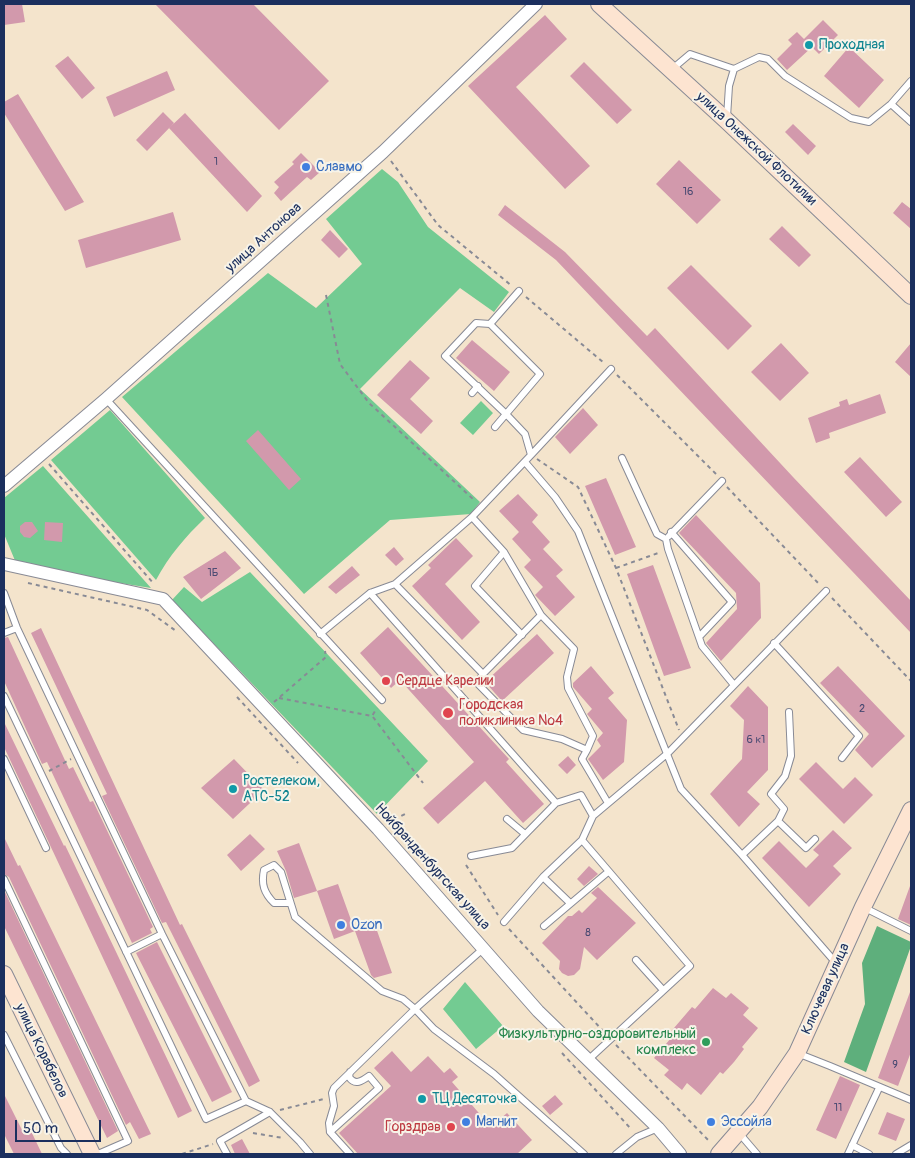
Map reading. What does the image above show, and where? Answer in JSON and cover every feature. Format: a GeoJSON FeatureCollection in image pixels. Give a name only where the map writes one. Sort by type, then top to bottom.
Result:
{"type":"FeatureCollection","features":[{"type":"Feature","properties":{"kind":"main road","name":"улица Онежской Флотилии"},"geometry":{"type":"LineString","coordinates":[[599,4],[727,121],[911,296]]}},
{"type":"Feature","properties":{"kind":"main road","name":"Ключевая улица"},"geometry":{"type":"LineString","coordinates":[[720,1154],[739,1133],[797,1053],[863,907],[911,810]]}},
{"type":"Feature","properties":{"kind":"main road","name":"улица Корабелов"},"geometry":{"type":"LineString","coordinates":[[4,974],[92,1154]]}},
{"type":"Feature","properties":{"kind":"street","name":"улица Антонова"},"geometry":{"type":"LineString","coordinates":[[4,486],[106,399],[383,152],[536,4]]}},
{"type":"Feature","properties":{"kind":"street"},"geometry":{"type":"LineString","coordinates":[[4,564],[163,599]]}},
{"type":"Feature","properties":{"kind":"street","name":"Нойбранденбургская улица"},"geometry":{"type":"LineString","coordinates":[[163,599],[378,828],[538,1011],[658,1128],[680,1154]]}},
{"type":"Feature","properties":{"kind":"lane"},"geometry":{"type":"LineString","coordinates":[[670,70],[690,54],[734,69],[759,57],[768,59],[785,76],[851,118],[869,122],[891,104],[911,82]]}},
{"type":"Feature","properties":{"kind":"lane"},"geometry":{"type":"LineString","coordinates":[[727,121],[729,86],[734,69]]}},
{"type":"Feature","properties":{"kind":"lane"},"geometry":{"type":"LineString","coordinates":[[891,104],[911,122]]}},
{"type":"Feature","properties":{"kind":"lane"},"geometry":{"type":"LineString","coordinates":[[490,324],[519,291]]}},
{"type":"Feature","properties":{"kind":"lane"},"geometry":{"type":"LineString","coordinates":[[495,427],[506,414],[540,374],[490,324],[476,323],[445,356],[478,386],[506,414],[525,434],[531,455]]}},
{"type":"Feature","properties":{"kind":"lane"},"geometry":{"type":"LineString","coordinates":[[320,634],[370,593],[396,584],[472,517],[611,369]]}},
{"type":"Feature","properties":{"kind":"lane"},"geometry":{"type":"LineString","coordinates":[[472,393],[478,386]]}},
{"type":"Feature","properties":{"kind":"lane"},"geometry":{"type":"LineString","coordinates":[[106,399],[382,700]]}},
{"type":"Feature","properties":{"kind":"lane"},"geometry":{"type":"LineString","coordinates":[[622,458],[657,534],[666,539]]}},
{"type":"Feature","properties":{"kind":"lane"},"geometry":{"type":"LineString","coordinates":[[525,462],[555,497],[578,530],[681,789],[742,855],[837,964]]}},
{"type":"Feature","properties":{"kind":"lane"},"geometry":{"type":"LineString","coordinates":[[722,481],[666,539],[702,646],[734,684]]}},
{"type":"Feature","properties":{"kind":"lane"},"geometry":{"type":"LineString","coordinates":[[472,517],[504,552],[540,615],[574,649],[567,677],[568,688],[593,736],[582,759],[608,803]]}},
{"type":"Feature","properties":{"kind":"lane"},"geometry":{"type":"LineString","coordinates":[[671,532],[732,602],[699,637]]}},
{"type":"Feature","properties":{"kind":"lane"},"geometry":{"type":"LineString","coordinates":[[504,552],[475,586],[522,635]]}},
{"type":"Feature","properties":{"kind":"lane"},"geometry":{"type":"LineString","coordinates":[[396,584],[483,674]]}},
{"type":"Feature","properties":{"kind":"lane"},"geometry":{"type":"LineString","coordinates":[[504,922],[543,877],[582,840],[593,816],[668,753],[826,591]]}},
{"type":"Feature","properties":{"kind":"lane"},"geometry":{"type":"LineString","coordinates":[[4,592],[17,628],[162,934],[246,1101],[270,1112],[310,1154]]}},
{"type":"Feature","properties":{"kind":"lane"},"geometry":{"type":"LineString","coordinates":[[370,593],[556,803]]}},
{"type":"Feature","properties":{"kind":"lane"},"geometry":{"type":"LineString","coordinates":[[540,615],[483,674],[477,683],[523,730],[562,739],[587,750]]}},
{"type":"Feature","properties":{"kind":"lane"},"geometry":{"type":"LineString","coordinates":[[4,633],[17,628]]}},
{"type":"Feature","properties":{"kind":"lane"},"geometry":{"type":"LineString","coordinates":[[774,643],[859,736],[842,758]]}},
{"type":"Feature","properties":{"kind":"lane"},"geometry":{"type":"LineString","coordinates":[[4,696],[206,1119],[246,1101]]}},
{"type":"Feature","properties":{"kind":"lane"},"geometry":{"type":"LineString","coordinates":[[742,855],[778,821],[784,809],[771,794],[785,776],[791,756],[789,712]]}},
{"type":"Feature","properties":{"kind":"lane"},"geometry":{"type":"LineString","coordinates":[[4,759],[46,848]]}},
{"type":"Feature","properties":{"kind":"lane"},"geometry":{"type":"LineString","coordinates":[[471,856],[512,848],[556,803],[581,795],[593,816]]}},
{"type":"Feature","properties":{"kind":"lane"},"geometry":{"type":"LineString","coordinates":[[507,819],[525,834]]}},
{"type":"Feature","properties":{"kind":"lane"},"geometry":{"type":"LineString","coordinates":[[778,821],[806,848],[815,839]]}},
{"type":"Feature","properties":{"kind":"lane"},"geometry":{"type":"LineString","coordinates":[[582,840],[690,966],[588,1060]]}},
{"type":"Feature","properties":{"kind":"lane"},"geometry":{"type":"LineString","coordinates":[[290,903],[274,903],[267,896],[262,882],[264,870],[274,865],[281,872],[295,917],[382,991],[403,999],[434,1029],[494,1074],[584,1154]]}},
{"type":"Feature","properties":{"kind":"lane"},"geometry":{"type":"LineString","coordinates":[[544,926],[608,872]]}},
{"type":"Feature","properties":{"kind":"lane"},"geometry":{"type":"LineString","coordinates":[[543,877],[570,904]]}},
{"type":"Feature","properties":{"kind":"lane"},"geometry":{"type":"LineString","coordinates":[[4,880],[128,1141],[98,1154]]}},
{"type":"Feature","properties":{"kind":"lane"},"geometry":{"type":"LineString","coordinates":[[863,907],[911,931]]}},
{"type":"Feature","properties":{"kind":"lane"},"geometry":{"type":"LineString","coordinates":[[126,952],[162,934]]}},
{"type":"Feature","properties":{"kind":"lane"},"geometry":{"type":"LineString","coordinates":[[350,1154],[330,1132],[331,1114],[334,1106],[332,1093],[334,1088],[415,1009],[484,948]]}},
{"type":"Feature","properties":{"kind":"lane"},"geometry":{"type":"LineString","coordinates":[[636,960],[663,990]]}},
{"type":"Feature","properties":{"kind":"lane"},"geometry":{"type":"LineString","coordinates":[[4,1035],[61,1148],[67,1154]]}},
{"type":"Feature","properties":{"kind":"lane"},"geometry":{"type":"LineString","coordinates":[[797,1053],[911,1100]]}},
{"type":"Feature","properties":{"kind":"lane"},"geometry":{"type":"LineString","coordinates":[[330,1132],[379,1088],[369,1076],[362,1082],[356,1082],[349,1077],[350,1072]]}},
{"type":"Feature","properties":{"kind":"lane"},"geometry":{"type":"LineString","coordinates":[[848,1154],[879,1088]]}},
{"type":"Feature","properties":{"kind":"lane"},"geometry":{"type":"LineString","coordinates":[[227,1154],[220,1141],[270,1112]]}},
{"type":"Feature","properties":{"kind":"lane"},"geometry":{"type":"LineString","coordinates":[[616,1154],[637,1136],[658,1128]]}},
{"type":"Feature","properties":{"kind":"lane"},"geometry":{"type":"LineString","coordinates":[[739,1133],[757,1154]]}},
{"type":"Feature","properties":{"kind":"lane"},"geometry":{"type":"LineString","coordinates":[[852,1145],[868,1154]]}},
{"type":"Feature","properties":{"kind":"lane"},"geometry":{"type":"LineString","coordinates":[[896,1154],[911,1145]]}},
{"type":"Feature","properties":{"kind":"path"},"geometry":{"type":"LineString","coordinates":[[383,152],[438,225],[611,369],[722,481],[911,681]]}},
{"type":"Feature","properties":{"kind":"path"},"geometry":{"type":"LineString","coordinates":[[326,295],[340,364],[369,403],[473,499]]}},
{"type":"Feature","properties":{"kind":"path"},"geometry":{"type":"LineString","coordinates":[[531,455],[578,486],[616,568],[682,737]]}},
{"type":"Feature","properties":{"kind":"path"},"geometry":{"type":"LineString","coordinates":[[48,464],[154,584],[163,599]]}},
{"type":"Feature","properties":{"kind":"path"},"geometry":{"type":"LineString","coordinates":[[616,568],[668,549]]}},
{"type":"Feature","properties":{"kind":"path"},"geometry":{"type":"LineString","coordinates":[[27,582],[148,610],[176,631]]}},
{"type":"Feature","properties":{"kind":"path"},"geometry":{"type":"LineString","coordinates":[[266,709],[326,657],[320,634]]}},
{"type":"Feature","properties":{"kind":"path"},"geometry":{"type":"LineString","coordinates":[[236,696],[302,767]]}},
{"type":"Feature","properties":{"kind":"path"},"geometry":{"type":"LineString","coordinates":[[279,698],[372,716],[423,783]]}},
{"type":"Feature","properties":{"kind":"path"},"geometry":{"type":"LineString","coordinates":[[372,716],[382,700]]}},
{"type":"Feature","properties":{"kind":"path"},"geometry":{"type":"LineString","coordinates":[[42,774],[78,756]]}},
{"type":"Feature","properties":{"kind":"path"},"geometry":{"type":"LineString","coordinates":[[464,860],[504,922],[610,1040],[720,1154]]}},
{"type":"Feature","properties":{"kind":"path"},"geometry":{"type":"LineString","coordinates":[[559,1050],[637,1136]]}},
{"type":"Feature","properties":{"kind":"path"},"geometry":{"type":"LineString","coordinates":[[270,1112],[332,1097]]}},
{"type":"Feature","properties":{"kind":"path"},"geometry":{"type":"LineString","coordinates":[[238,1130],[300,1142]]}},
{"type":"Feature","properties":{"kind":"path"},"geometry":{"type":"LineString","coordinates":[[182,1154],[220,1141]]}},
{"type":"Feature","properties":{"kind":"green space"},"geometry":{"type":"Polygon","coordinates":[[[382,169],[398,182],[428,227],[509,292],[494,312],[460,288],[360,389],[480,502],[471,514],[390,520],[304,594],[122,397],[268,273],[316,308],[362,264],[326,219],[382,169]]]}},
{"type":"Feature","properties":{"kind":"green space"},"geometry":{"type":"Polygon","coordinates":[[[481,401],[493,413],[473,435],[460,423],[481,401]]]}},
{"type":"Feature","properties":{"kind":"green space"},"geometry":{"type":"Polygon","coordinates":[[[110,410],[205,518],[178,547],[156,580],[51,460],[110,410]]]}},
{"type":"Feature","properties":{"kind":"green space"},"geometry":{"type":"Polygon","coordinates":[[[43,466],[151,588],[16,563],[4,534],[4,498],[43,466]]]}},
{"type":"Feature","properties":{"kind":"green space"},"geometry":{"type":"Polygon","coordinates":[[[250,572],[428,761],[377,814],[172,600],[184,587],[202,602],[250,572]]]}},
{"type":"Feature","properties":{"kind":"green space"},"geometry":{"type":"Polygon","coordinates":[[[877,926],[911,942],[911,946],[866,1072],[844,1062],[865,1004],[862,963],[877,926]]]}},
{"type":"Feature","properties":{"kind":"green space"},"geometry":{"type":"Polygon","coordinates":[[[465,982],[503,1026],[476,1049],[443,1009],[465,982]]]}},
{"type":"Feature","properties":{"kind":"building"},"geometry":{"type":"Polygon","coordinates":[[[4,4],[22,4],[25,22],[4,25],[4,4]]]}},
{"type":"Feature","properties":{"kind":"building"},"geometry":{"type":"Polygon","coordinates":[[[155,4],[253,4],[329,81],[279,130],[155,4]]]}},
{"type":"Feature","properties":{"kind":"building"},"geometry":{"type":"Polygon","coordinates":[[[545,15],[567,39],[516,87],[590,166],[565,189],[468,86],[545,15]]]}},
{"type":"Feature","properties":{"kind":"building","name":"Проходная"},"geometry":{"type":"Polygon","coordinates":[[[823,20],[838,35],[819,54],[812,47],[787,70],[777,59],[792,44],[788,40],[797,32],[804,39],[823,20]]]}},
{"type":"Feature","properties":{"kind":"building"},"geometry":{"type":"Polygon","coordinates":[[[849,47],[884,80],[859,108],[824,76],[849,47]]]}},
{"type":"Feature","properties":{"kind":"building"},"geometry":{"type":"Polygon","coordinates":[[[68,56],[95,88],[82,99],[55,66],[68,56]]]}},
{"type":"Feature","properties":{"kind":"building"},"geometry":{"type":"Polygon","coordinates":[[[584,62],[632,110],[617,124],[570,76],[584,62]]]}},
{"type":"Feature","properties":{"kind":"building"},"geometry":{"type":"Polygon","coordinates":[[[167,71],[175,90],[114,117],[106,97],[167,71]]]}},
{"type":"Feature","properties":{"kind":"building"},"geometry":{"type":"Polygon","coordinates":[[[18,94],[84,202],[65,211],[4,113],[4,102],[18,94]]]}},
{"type":"Feature","properties":{"kind":"building"},"geometry":{"type":"Polygon","coordinates":[[[163,112],[174,123],[147,151],[136,140],[163,112]]]}},
{"type":"Feature","properties":{"kind":"building"},"geometry":{"type":"Polygon","coordinates":[[[185,113],[262,196],[247,212],[169,128],[185,113]]]}},
{"type":"Feature","properties":{"kind":"building"},"geometry":{"type":"Polygon","coordinates":[[[793,124],[816,146],[808,155],[785,132],[793,124]]]}},
{"type":"Feature","properties":{"kind":"building"},"geometry":{"type":"Polygon","coordinates":[[[301,153],[320,172],[311,180],[307,177],[281,201],[274,193],[279,187],[274,182],[294,164],[292,162],[301,153]]]}},
{"type":"Feature","properties":{"kind":"building"},"geometry":{"type":"Polygon","coordinates":[[[679,160],[721,200],[697,224],[656,184],[679,160]]]}},
{"type":"Feature","properties":{"kind":"building"},"geometry":{"type":"Polygon","coordinates":[[[902,202],[911,209],[911,229],[893,213],[902,202]]]}},
{"type":"Feature","properties":{"kind":"building"},"geometry":{"type":"Polygon","coordinates":[[[505,205],[565,252],[647,336],[655,328],[911,601],[911,633],[556,260],[498,215],[505,205]]]}},
{"type":"Feature","properties":{"kind":"building"},"geometry":{"type":"Polygon","coordinates":[[[173,212],[181,240],[86,268],[78,240],[173,212]]]}},
{"type":"Feature","properties":{"kind":"building"},"geometry":{"type":"Polygon","coordinates":[[[782,226],[811,255],[799,267],[769,239],[782,226]]]}},
{"type":"Feature","properties":{"kind":"building"},"geometry":{"type":"Polygon","coordinates":[[[330,230],[348,249],[339,258],[321,240],[330,230]]]}},
{"type":"Feature","properties":{"kind":"building"},"geometry":{"type":"Polygon","coordinates":[[[691,265],[752,326],[728,350],[667,288],[691,265]]]}},
{"type":"Feature","properties":{"kind":"building"},"geometry":{"type":"Polygon","coordinates":[[[472,340],[510,372],[494,391],[456,358],[472,340]]]}},
{"type":"Feature","properties":{"kind":"building"},"geometry":{"type":"Polygon","coordinates":[[[781,343],[809,373],[780,401],[751,372],[781,343]]]}},
{"type":"Feature","properties":{"kind":"building"},"geometry":{"type":"Polygon","coordinates":[[[911,343],[911,377],[895,362],[911,343]]]}},
{"type":"Feature","properties":{"kind":"building"},"geometry":{"type":"Polygon","coordinates":[[[410,360],[430,378],[410,399],[433,421],[421,434],[377,395],[410,360]]]}},
{"type":"Feature","properties":{"kind":"building"},"geometry":{"type":"Polygon","coordinates":[[[880,394],[886,413],[829,433],[830,438],[816,443],[808,418],[840,406],[839,402],[847,399],[849,405],[880,394]]]}},
{"type":"Feature","properties":{"kind":"building"},"geometry":{"type":"Polygon","coordinates":[[[583,408],[598,425],[570,454],[555,437],[583,408]]]}},
{"type":"Feature","properties":{"kind":"building"},"geometry":{"type":"Polygon","coordinates":[[[258,430],[301,479],[289,490],[246,441],[258,430]]]}},
{"type":"Feature","properties":{"kind":"building"},"geometry":{"type":"Polygon","coordinates":[[[860,457],[902,502],[886,517],[844,472],[860,457]]]}},
{"type":"Feature","properties":{"kind":"building"},"geometry":{"type":"Polygon","coordinates":[[[606,478],[636,547],[615,555],[585,486],[606,478]]]}},
{"type":"Feature","properties":{"kind":"building"},"geometry":{"type":"Polygon","coordinates":[[[518,494],[538,515],[532,522],[550,542],[543,549],[563,570],[556,576],[575,597],[555,616],[535,595],[543,587],[524,567],[531,560],[512,539],[519,532],[499,511],[518,494]]]}},
{"type":"Feature","properties":{"kind":"building"},"geometry":{"type":"Polygon","coordinates":[[[696,515],[760,583],[761,618],[721,661],[706,643],[737,609],[736,593],[679,533],[696,515]]]}},
{"type":"Feature","properties":{"kind":"building"},"geometry":{"type":"Polygon","coordinates":[[[25,522],[32,522],[38,531],[30,538],[24,537],[20,532],[20,526],[25,522]]]}},
{"type":"Feature","properties":{"kind":"building"},"geometry":{"type":"Polygon","coordinates":[[[45,522],[63,523],[62,542],[44,540],[45,522]]]}},
{"type":"Feature","properties":{"kind":"building"},"geometry":{"type":"Polygon","coordinates":[[[456,538],[473,556],[445,584],[480,622],[462,640],[412,586],[431,568],[428,565],[456,538]]]}},
{"type":"Feature","properties":{"kind":"building"},"geometry":{"type":"Polygon","coordinates":[[[394,547],[404,559],[396,566],[385,555],[394,547]]]}},
{"type":"Feature","properties":{"kind":"building"},"geometry":{"type":"Polygon","coordinates":[[[225,551],[241,568],[201,599],[183,577],[225,551]]]}},
{"type":"Feature","properties":{"kind":"building"},"geometry":{"type":"Polygon","coordinates":[[[653,565],[691,668],[664,676],[627,574],[653,565]]]}},
{"type":"Feature","properties":{"kind":"building"},"geometry":{"type":"Polygon","coordinates":[[[352,566],[360,575],[336,594],[328,587],[352,566]]]}},
{"type":"Feature","properties":{"kind":"building","name":"Городская поликлиника №4"},"geometry":{"type":"Polygon","coordinates":[[[388,627],[509,759],[506,762],[544,804],[523,823],[485,781],[438,824],[423,808],[474,762],[400,680],[391,688],[360,653],[388,627]]]}},
{"type":"Feature","properties":{"kind":"building"},"geometry":{"type":"Polygon","coordinates":[[[41,628],[180,925],[182,924],[260,1081],[249,1087],[166,922],[162,923],[102,796],[107,794],[31,633],[41,628]]]}},
{"type":"Feature","properties":{"kind":"building"},"geometry":{"type":"Polygon","coordinates":[[[537,634],[554,653],[502,701],[485,682],[537,634]]]}},
{"type":"Feature","properties":{"kind":"building"},"geometry":{"type":"Polygon","coordinates":[[[8,637],[69,769],[73,767],[90,802],[93,801],[153,927],[150,929],[152,933],[132,943],[47,762],[42,764],[4,681],[4,638],[8,637]]]}},
{"type":"Feature","properties":{"kind":"building"},"geometry":{"type":"Polygon","coordinates":[[[591,666],[614,693],[608,698],[627,720],[624,762],[603,780],[588,759],[601,746],[597,740],[603,733],[587,714],[592,709],[573,687],[573,683],[591,666]]]}},
{"type":"Feature","properties":{"kind":"building"},"geometry":{"type":"Polygon","coordinates":[[[838,666],[905,736],[872,768],[855,750],[869,734],[820,683],[838,666]]]}},
{"type":"Feature","properties":{"kind":"building"},"geometry":{"type":"Polygon","coordinates":[[[748,686],[768,707],[768,770],[747,792],[760,804],[739,827],[710,794],[742,759],[744,720],[730,706],[748,686]]]}},
{"type":"Feature","properties":{"kind":"building"},"geometry":{"type":"Polygon","coordinates":[[[4,722],[192,1111],[178,1118],[4,747],[4,722]]]}},
{"type":"Feature","properties":{"kind":"building"},"geometry":{"type":"Polygon","coordinates":[[[568,756],[576,765],[567,774],[558,765],[568,756]]]}},
{"type":"Feature","properties":{"kind":"building","name":"Ростелеком, АТС-52"},"geometry":{"type":"Polygon","coordinates":[[[234,759],[264,790],[233,819],[201,788],[234,759]]]}},
{"type":"Feature","properties":{"kind":"building"},"geometry":{"type":"Polygon","coordinates":[[[816,762],[843,789],[855,777],[873,795],[844,824],[799,779],[816,762]]]}},
{"type":"Feature","properties":{"kind":"building"},"geometry":{"type":"Polygon","coordinates":[[[833,830],[852,848],[833,866],[841,874],[809,907],[762,858],[779,841],[806,868],[819,855],[813,850],[833,830]]]}},
{"type":"Feature","properties":{"kind":"building"},"geometry":{"type":"Polygon","coordinates":[[[250,834],[265,849],[241,871],[227,855],[250,834]]]}},
{"type":"Feature","properties":{"kind":"building"},"geometry":{"type":"Polygon","coordinates":[[[4,837],[18,866],[20,865],[151,1134],[139,1139],[130,1122],[126,1125],[9,877],[4,874],[4,837]]]}},
{"type":"Feature","properties":{"kind":"building"},"geometry":{"type":"Polygon","coordinates":[[[299,843],[317,891],[294,898],[286,871],[277,851],[299,843]]]}},
{"type":"Feature","properties":{"kind":"building"},"geometry":{"type":"Polygon","coordinates":[[[589,866],[598,874],[584,886],[577,879],[589,866]]]}},
{"type":"Feature","properties":{"kind":"building"},"geometry":{"type":"Polygon","coordinates":[[[338,884],[355,931],[334,939],[317,891],[338,884]]]}},
{"type":"Feature","properties":{"kind":"building"},"geometry":{"type":"Polygon","coordinates":[[[911,886],[911,925],[898,919],[911,886]]]}},
{"type":"Feature","properties":{"kind":"building"},"geometry":{"type":"Polygon","coordinates":[[[598,887],[636,923],[597,960],[584,947],[580,969],[574,975],[568,976],[559,969],[560,961],[542,943],[568,916],[572,916],[579,910],[582,913],[597,898],[591,893],[598,887]]]}},
{"type":"Feature","properties":{"kind":"building"},"geometry":{"type":"Polygon","coordinates":[[[4,890],[118,1131],[107,1138],[4,926],[4,890]]]}},
{"type":"Feature","properties":{"kind":"building"},"geometry":{"type":"Polygon","coordinates":[[[375,925],[392,973],[374,978],[371,975],[355,931],[375,925]]]}},
{"type":"Feature","properties":{"kind":"building"},"geometry":{"type":"Polygon","coordinates":[[[157,942],[232,1092],[212,1102],[136,953],[157,942]]]}},
{"type":"Feature","properties":{"kind":"building","name":"Физкультурно-оздоровительный комплекс"},"geometry":{"type":"Polygon","coordinates":[[[713,988],[726,998],[731,993],[749,1008],[743,1015],[758,1028],[742,1047],[744,1049],[734,1062],[723,1074],[720,1072],[701,1095],[687,1083],[682,1090],[664,1075],[669,1070],[654,1058],[671,1038],[668,1035],[692,1007],[695,1009],[713,988]]]}},
{"type":"Feature","properties":{"kind":"building"},"geometry":{"type":"Polygon","coordinates":[[[910,992],[911,1052],[898,1086],[878,1078],[910,992]]]}},
{"type":"Feature","properties":{"kind":"building","name":"ТЦ Десяточка"},"geometry":{"type":"Polygon","coordinates":[[[392,1051],[411,1072],[428,1056],[444,1073],[450,1068],[458,1077],[452,1082],[491,1127],[507,1113],[532,1140],[517,1154],[358,1154],[339,1133],[391,1086],[374,1068],[392,1051]]]}},
{"type":"Feature","properties":{"kind":"building"},"geometry":{"type":"Polygon","coordinates":[[[840,1076],[860,1085],[836,1139],[816,1130],[840,1076]]]}},
{"type":"Feature","properties":{"kind":"building"},"geometry":{"type":"Polygon","coordinates":[[[4,1094],[24,1134],[31,1131],[42,1154],[14,1154],[4,1134],[4,1094]]]}},
{"type":"Feature","properties":{"kind":"building"},"geometry":{"type":"Polygon","coordinates":[[[555,1095],[563,1104],[550,1115],[542,1106],[555,1095]]]}},
{"type":"Feature","properties":{"kind":"building"},"geometry":{"type":"Polygon","coordinates":[[[887,1112],[905,1119],[896,1141],[878,1134],[887,1112]]]}},
{"type":"Feature","properties":{"kind":"building"},"geometry":{"type":"Polygon","coordinates":[[[242,1139],[250,1154],[235,1154],[231,1145],[242,1139]]]}},
{"type":"Feature","properties":{"kind":"place","name":"Проходная"},"geometry":{"type":"Point","coordinates":[809,45]}},
{"type":"Feature","properties":{"kind":"place","name":"Славмо"},"geometry":{"type":"Point","coordinates":[306,167]}},
{"type":"Feature","properties":{"kind":"place","name":"Сердце Карелии"},"geometry":{"type":"Point","coordinates":[386,681]}},
{"type":"Feature","properties":{"kind":"place","name":"Городская поликлиника №4"},"geometry":{"type":"Point","coordinates":[448,713]}},
{"type":"Feature","properties":{"kind":"place","name":"Ростелеком, АТС-52"},"geometry":{"type":"Point","coordinates":[233,789]}},
{"type":"Feature","properties":{"kind":"place","name":"Ozon"},"geometry":{"type":"Point","coordinates":[341,925]}},
{"type":"Feature","properties":{"kind":"place","name":"Физкультурно-оздоровительный комплекс"},"geometry":{"type":"Point","coordinates":[706,1042]}},
{"type":"Feature","properties":{"kind":"place","name":"ТЦ Десяточка"},"geometry":{"type":"Point","coordinates":[422,1099]}},
{"type":"Feature","properties":{"kind":"place","name":"Магнит"},"geometry":{"type":"Point","coordinates":[466,1122]}},
{"type":"Feature","properties":{"kind":"place","name":"Эссойла"},"geometry":{"type":"Point","coordinates":[711,1122]}},
{"type":"Feature","properties":{"kind":"place","name":"Горздрав"},"geometry":{"type":"Point","coordinates":[451,1127]}}]}
